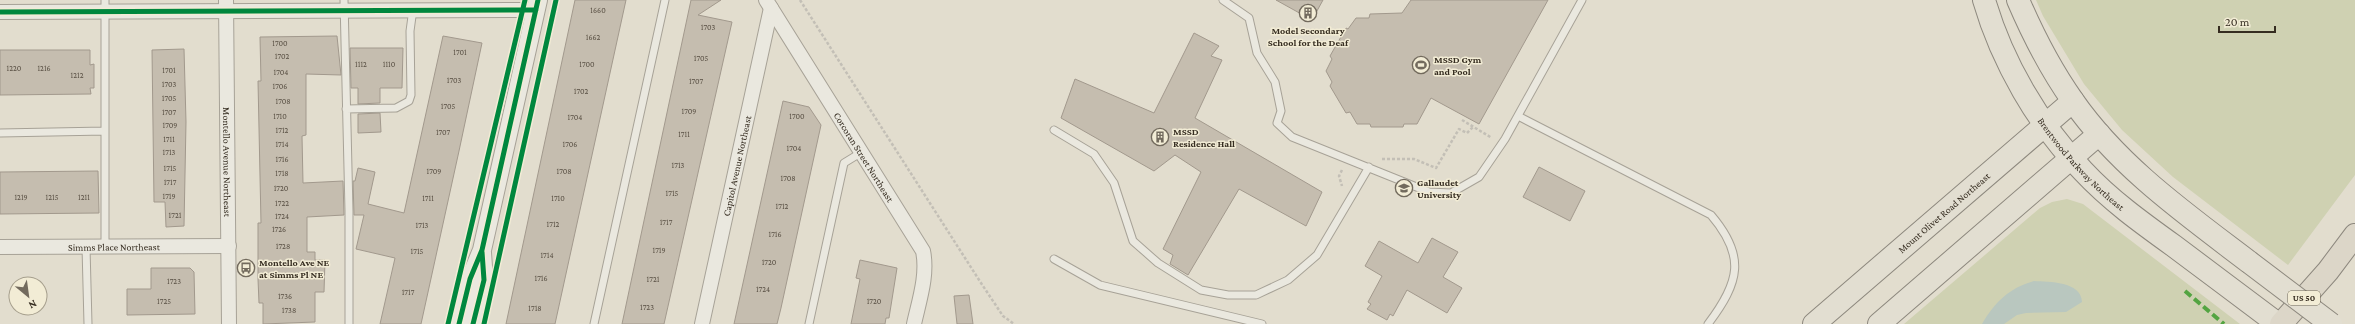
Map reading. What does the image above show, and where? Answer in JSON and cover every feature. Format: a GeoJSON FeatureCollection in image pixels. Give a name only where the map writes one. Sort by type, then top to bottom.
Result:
{"type":"FeatureCollection","features":[{"type":"Feature","properties":{"kind":"highway","name":"US 50"},"geometry":{"type":"LineString","coordinates":[[2279,324],[2328,271],[2355,235]]}},
{"type":"Feature","properties":{"kind":"highway","name":"US 50"},"geometry":{"type":"LineString","coordinates":[[2298,324],[2328,271]]}},
{"type":"Feature","properties":{"kind":"main road","name":"Brentwood Parkway Northeast"},"geometry":{"type":"LineString","coordinates":[[1984,0],[2000,43],[2029,99],[2045,124],[2071,158],[2111,198],[2279,324]]}},
{"type":"Feature","properties":{"kind":"main road"},"geometry":{"type":"LineString","coordinates":[[2018,0],[2037,40],[2073,101],[2100,134],[2151,186],[2331,324]]}},
{"type":"Feature","properties":{"kind":"main road","name":"Mount Olivet Road Northeast"},"geometry":{"type":"LineString","coordinates":[[1814,324],[2073,101]]}},
{"type":"Feature","properties":{"kind":"main road"},"geometry":{"type":"LineString","coordinates":[[1880,324],[2100,134]]}},
{"type":"Feature","properties":{"kind":"street"},"geometry":{"type":"LineString","coordinates":[[0,12],[105,6],[344,5],[413,9],[428,4],[537,5],[482,250],[470,279],[459,324]]}},
{"type":"Feature","properties":{"kind":"street","name":"Corcoran Street Northeast"},"geometry":{"type":"LineString","coordinates":[[769,4],[923,251],[925,261],[924,280],[914,324]]}},
{"type":"Feature","properties":{"kind":"street","name":"Capitol Avenue Northeast"},"geometry":{"type":"LineString","coordinates":[[702,324],[769,4]]}},
{"type":"Feature","properties":{"kind":"street","name":"Montello Avenue Northeast"},"geometry":{"type":"LineString","coordinates":[[226,5],[229,324]]}},
{"type":"Feature","properties":{"kind":"street","name":"Simms Place Northeast"},"geometry":{"type":"LineString","coordinates":[[0,247],[229,246]]}},
{"type":"Feature","properties":{"kind":"street"},"geometry":{"type":"LineString","coordinates":[[474,324],[484,280],[482,250]]}},
{"type":"Feature","properties":{"kind":"lane"},"geometry":{"type":"LineString","coordinates":[[594,324],[665,0]]}},
{"type":"Feature","properties":{"kind":"lane"},"geometry":{"type":"LineString","coordinates":[[1223,0],[1249,18],[1257,52],[1275,82],[1281,110],[1277,123],[1292,137],[1429,192],[1451,193],[1479,177],[1518,116],[1582,0]]}},
{"type":"Feature","properties":{"kind":"lane"},"geometry":{"type":"LineString","coordinates":[[344,5],[349,211],[349,324]]}},
{"type":"Feature","properties":{"kind":"lane"},"geometry":{"type":"LineString","coordinates":[[105,6],[105,247]]}},
{"type":"Feature","properties":{"kind":"lane"},"geometry":{"type":"LineString","coordinates":[[346,109],[396,108],[409,101],[411,95],[410,31],[413,9]]}},
{"type":"Feature","properties":{"kind":"lane"},"geometry":{"type":"LineString","coordinates":[[1518,116],[1711,215],[1725,232],[1736,259],[1734,281],[1708,324]]}},
{"type":"Feature","properties":{"kind":"lane"},"geometry":{"type":"LineString","coordinates":[[1054,130],[1094,154],[1114,183],[1134,241],[1158,263],[1201,290],[1228,296],[1256,294],[1288,280],[1317,255],[1368,167]]}},
{"type":"Feature","properties":{"kind":"lane"},"geometry":{"type":"LineString","coordinates":[[0,133],[105,131]]}},
{"type":"Feature","properties":{"kind":"lane"},"geometry":{"type":"LineString","coordinates":[[809,324],[844,163],[862,152]]}},
{"type":"Feature","properties":{"kind":"lane"},"geometry":{"type":"LineString","coordinates":[[86,247],[88,324]]}},
{"type":"Feature","properties":{"kind":"lane"},"geometry":{"type":"LineString","coordinates":[[1054,259],[1100,286],[1262,324]]}},
{"type":"Feature","properties":{"kind":"path"},"geometry":{"type":"LineString","coordinates":[[800,0],[981,283],[1003,316],[1014,324]]}},
{"type":"Feature","properties":{"kind":"path"},"geometry":{"type":"LineString","coordinates":[[1462,120],[1496,140]]}},
{"type":"Feature","properties":{"kind":"path"},"geometry":{"type":"LineString","coordinates":[[1343,189],[1339,176],[1348,159],[1414,159],[1436,168],[1459,129],[1468,133],[1473,127]]}},
{"type":"Feature","properties":{"kind":"green space"},"geometry":{"type":"Polygon","coordinates":[[[2036,0],[2355,0],[2355,175],[2288,265],[2173,177],[2122,130],[2084,84],[2043,16],[2036,0]]]}},
{"type":"Feature","properties":{"kind":"green space"},"geometry":{"type":"Polygon","coordinates":[[[2067,199],[2083,204],[2240,324],[1904,324],[2040,208],[2052,202],[2067,199]]]}},
{"type":"Feature","properties":{"kind":"shaded area"},"geometry":{"type":"Polygon","coordinates":[[[2034,281],[2070,286],[2080,295],[2082,302],[2066,312],[2026,313],[2017,315],[2004,324],[1982,324],[1992,309],[2010,292],[2034,281]]]}},
{"type":"Feature","properties":{"kind":"building"},"geometry":{"type":"Polygon","coordinates":[[[575,0],[626,0],[555,324],[506,324],[575,0]]]}},
{"type":"Feature","properties":{"kind":"building"},"geometry":{"type":"Polygon","coordinates":[[[691,0],[721,0],[698,15],[732,22],[664,324],[622,324],[691,0]]]}},
{"type":"Feature","properties":{"kind":"building","name":"Model Secondary School for the Deaf"},"geometry":{"type":"Polygon","coordinates":[[[1276,0],[1323,0],[1312,20],[1276,0]]]}},
{"type":"Feature","properties":{"kind":"building","name":"MSSD Gym and Pool"},"geometry":{"type":"Polygon","coordinates":[[[1411,0],[1548,0],[1479,124],[1431,98],[1417,124],[1404,124],[1403,127],[1371,127],[1370,124],[1357,124],[1350,112],[1346,113],[1330,86],[1332,82],[1326,71],[1332,59],[1330,56],[1346,28],[1348,29],[1356,18],[1369,18],[1370,14],[1402,13],[1411,0]]]}},
{"type":"Feature","properties":{"kind":"building","name":"MSSD Residence Hall"},"geometry":{"type":"Polygon","coordinates":[[[1194,33],[1219,46],[1211,56],[1222,60],[1195,118],[1322,192],[1306,226],[1239,189],[1188,275],[1170,264],[1173,255],[1163,249],[1201,172],[1175,155],[1154,171],[1061,118],[1075,79],[1154,113],[1194,33]]]}},
{"type":"Feature","properties":{"kind":"building"},"geometry":{"type":"Polygon","coordinates":[[[337,36],[341,75],[306,74],[306,135],[302,136],[303,183],[343,181],[344,215],[307,217],[307,252],[315,252],[315,260],[325,260],[324,292],[315,292],[315,322],[263,324],[263,303],[259,303],[258,279],[258,223],[261,223],[258,81],[261,81],[260,37],[337,36]]]}},
{"type":"Feature","properties":{"kind":"building"},"geometry":{"type":"Polygon","coordinates":[[[443,36],[482,43],[459,151],[421,324],[380,324],[395,258],[356,249],[364,215],[354,215],[353,181],[355,181],[358,168],[375,172],[368,204],[404,213],[443,36]]]}},
{"type":"Feature","properties":{"kind":"building"},"geometry":{"type":"Polygon","coordinates":[[[350,48],[403,48],[402,88],[380,88],[380,103],[358,104],[358,88],[351,88],[350,48]]]}},
{"type":"Feature","properties":{"kind":"building"},"geometry":{"type":"Polygon","coordinates":[[[184,49],[186,122],[184,226],[166,227],[165,202],[154,202],[152,50],[184,49]]]}},
{"type":"Feature","properties":{"kind":"building"},"geometry":{"type":"Polygon","coordinates":[[[0,50],[90,50],[90,65],[94,64],[94,88],[90,88],[91,94],[0,95],[0,50]]]}},
{"type":"Feature","properties":{"kind":"building"},"geometry":{"type":"Polygon","coordinates":[[[783,101],[809,107],[821,125],[781,308],[777,324],[734,324],[783,101]]]}},
{"type":"Feature","properties":{"kind":"building"},"geometry":{"type":"Polygon","coordinates":[[[380,113],[381,132],[358,133],[358,114],[380,113]]]}},
{"type":"Feature","properties":{"kind":"building"},"geometry":{"type":"Polygon","coordinates":[[[1539,167],[1585,191],[1570,221],[1523,197],[1539,167]]]}},
{"type":"Feature","properties":{"kind":"building"},"geometry":{"type":"Polygon","coordinates":[[[98,171],[99,213],[0,214],[0,172],[98,171]]]}},
{"type":"Feature","properties":{"kind":"building"},"geometry":{"type":"Polygon","coordinates":[[[1432,238],[1458,252],[1443,277],[1462,288],[1447,313],[1407,290],[1393,316],[1390,314],[1387,320],[1367,309],[1371,304],[1368,302],[1382,276],[1365,266],[1379,241],[1418,263],[1432,238]]]}},
{"type":"Feature","properties":{"kind":"building"},"geometry":{"type":"Polygon","coordinates":[[[860,260],[897,268],[889,318],[886,318],[885,324],[851,324],[860,279],[856,278],[860,260]]]}},
{"type":"Feature","properties":{"kind":"building"},"geometry":{"type":"Polygon","coordinates":[[[151,268],[190,268],[194,272],[195,314],[127,315],[127,289],[151,289],[151,268]]]}},
{"type":"Feature","properties":{"kind":"building"},"geometry":{"type":"Polygon","coordinates":[[[969,295],[973,324],[957,324],[954,296],[969,295]]]}},
{"type":"Feature","properties":{"kind":"marked path"},"geometry":{"type":"LineString","coordinates":[[2185,291],[2224,324]]}},
{"type":"Feature","properties":{"kind":"cycle path"},"geometry":{"type":"LineString","coordinates":[[448,324],[525,0]]}},
{"type":"Feature","properties":{"kind":"cycle path"},"geometry":{"type":"LineString","coordinates":[[459,324],[470,279],[482,250],[538,0]]}},
{"type":"Feature","properties":{"kind":"cycle path"},"geometry":{"type":"LineString","coordinates":[[484,324],[556,0]]}},
{"type":"Feature","properties":{"kind":"cycle path"},"geometry":{"type":"LineString","coordinates":[[0,12],[536,10]]}},
{"type":"Feature","properties":{"kind":"cycle path"},"geometry":{"type":"LineString","coordinates":[[473,324],[484,280],[482,252]]}},
{"type":"Feature","properties":{"kind":"place","name":"Model Secondary School for the Deaf"},"geometry":{"type":"Point","coordinates":[1308,13]}},
{"type":"Feature","properties":{"kind":"place","name":"MSSD Gym and Pool"},"geometry":{"type":"Point","coordinates":[1421,65]}},
{"type":"Feature","properties":{"kind":"place","name":"MSSD Residence Hall"},"geometry":{"type":"Point","coordinates":[1160,137]}},
{"type":"Feature","properties":{"kind":"place","name":"Gallaudet University"},"geometry":{"type":"Point","coordinates":[1404,188]}},
{"type":"Feature","properties":{"kind":"place","name":"Montello Ave NE at Simms Pl NE"},"geometry":{"type":"Point","coordinates":[246,268]}}]}
